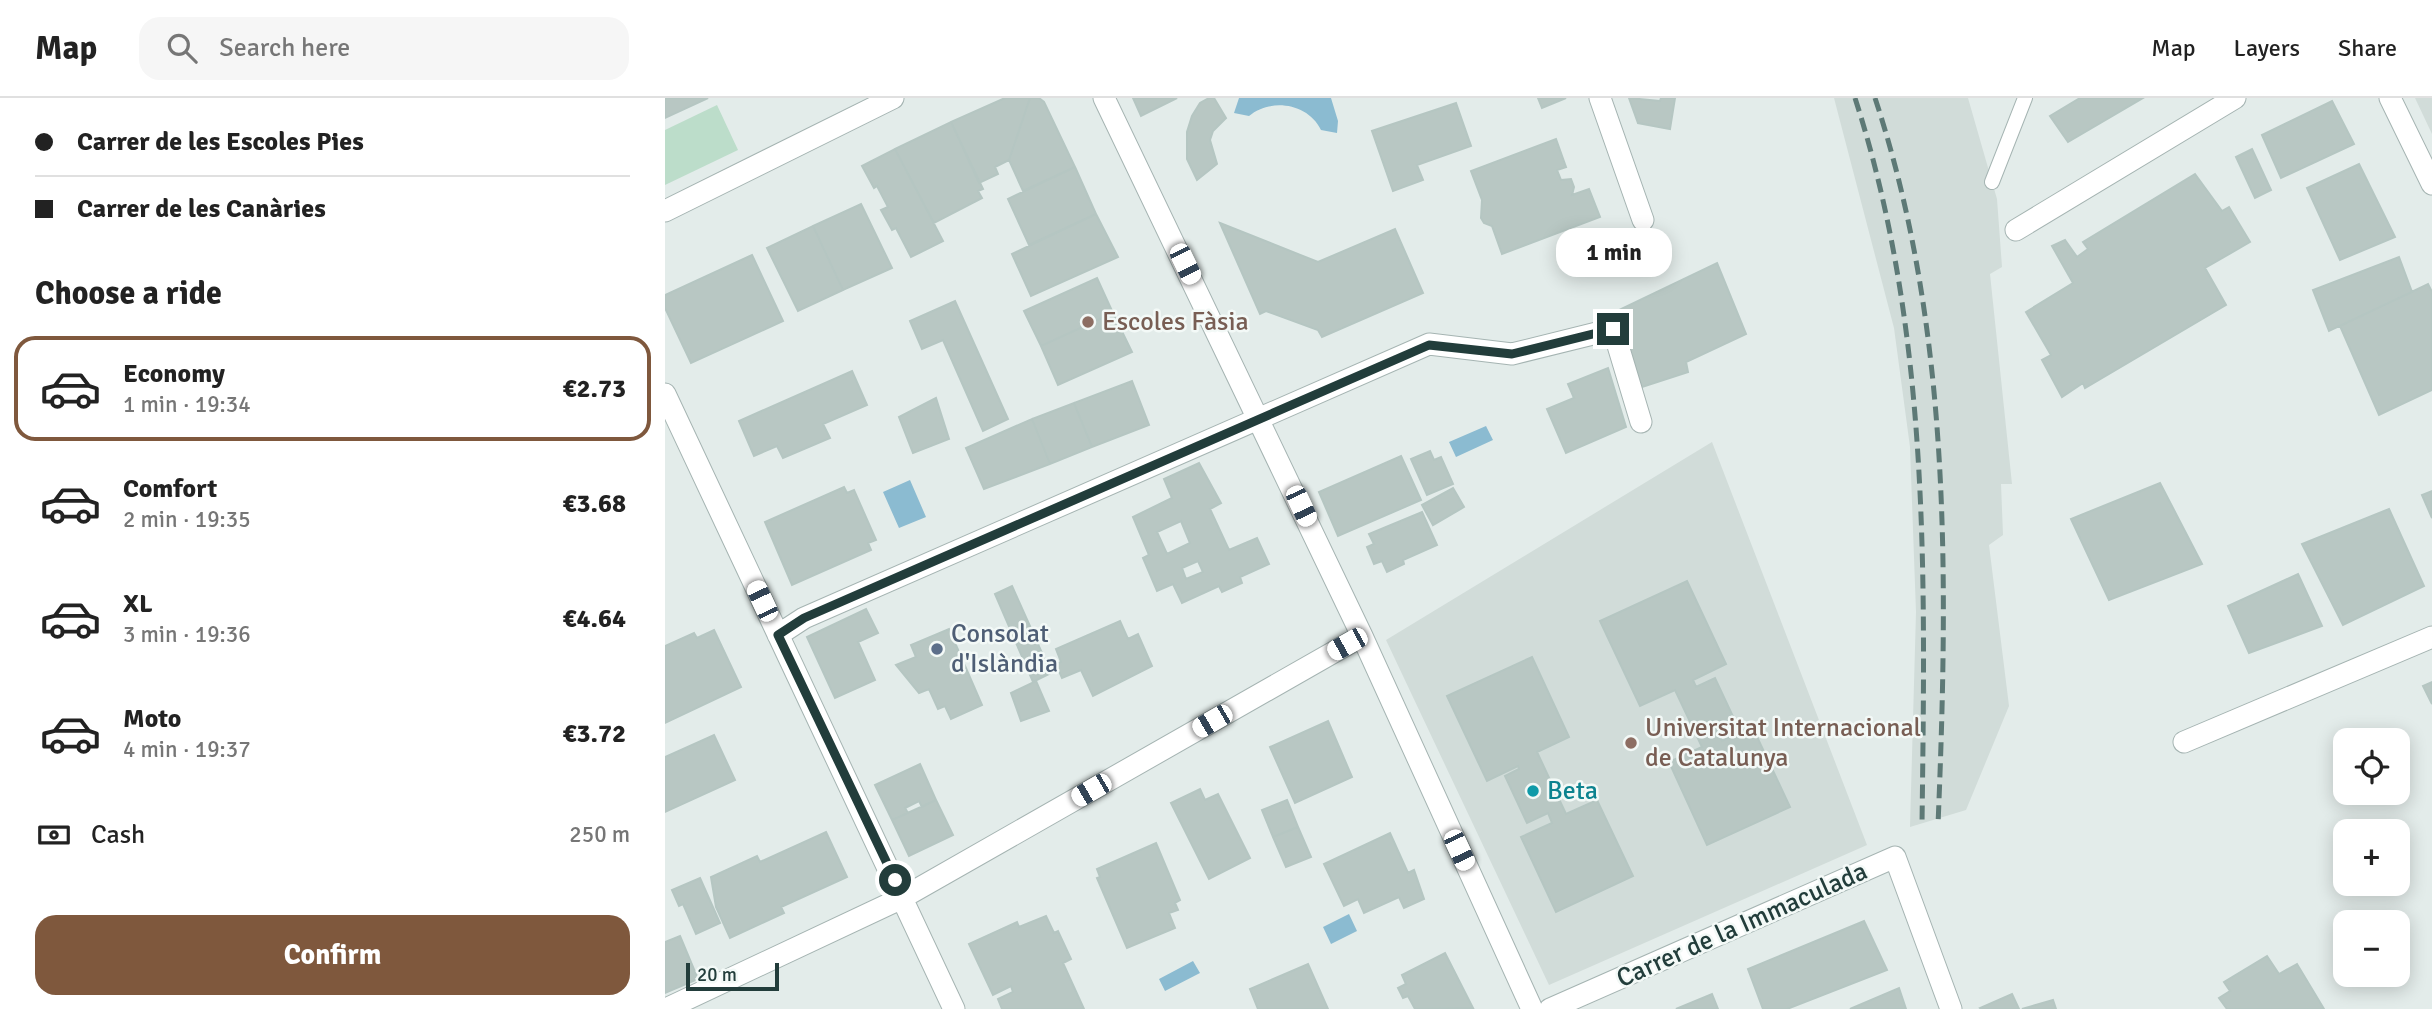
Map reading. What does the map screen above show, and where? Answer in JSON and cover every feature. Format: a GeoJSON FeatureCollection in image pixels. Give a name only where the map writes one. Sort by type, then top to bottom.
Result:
{"type":"FeatureCollection","features":[{"type":"Feature","properties":{"kind":"street"},"geometry":{"type":"LineString","coordinates":[[665,211],[893,98]]}},
{"type":"Feature","properties":{"kind":"street"},"geometry":{"type":"LineString","coordinates":[[1104,98],[1362,636],[1532,1009]]}},
{"type":"Feature","properties":{"kind":"street"},"geometry":{"type":"LineString","coordinates":[[1600,98],[1643,220]]}},
{"type":"Feature","properties":{"kind":"street"},"geometry":{"type":"LineString","coordinates":[[2016,230],[2235,98]]}},
{"type":"Feature","properties":{"kind":"street"},"geometry":{"type":"LineString","coordinates":[[2390,98],[2432,184]]}},
{"type":"Feature","properties":{"kind":"street"},"geometry":{"type":"LineString","coordinates":[[778,635],[804,618],[1429,345],[1512,354],[1613,329],[1641,422]]}},
{"type":"Feature","properties":{"kind":"street"},"geometry":{"type":"LineString","coordinates":[[665,394],[954,1009]]}},
{"type":"Feature","properties":{"kind":"street"},"geometry":{"type":"LineString","coordinates":[[666,1009],[902,898],[1362,636]]}},
{"type":"Feature","properties":{"kind":"street"},"geometry":{"type":"LineString","coordinates":[[2185,742],[2432,637]]}},
{"type":"Feature","properties":{"kind":"street","name":"Carrer de la Immaculada"},"geometry":{"type":"LineString","coordinates":[[1550,1009],[1895,857],[1951,1009]]}},
{"type":"Feature","properties":{"kind":"lane"},"geometry":{"type":"LineString","coordinates":[[1992,182],[2025,98]]}},
{"type":"Feature","properties":{"kind":"shaded area"},"geometry":{"type":"Polygon","coordinates":[[[1834,98],[1968,98],[1997,199],[2002,267],[1990,274],[2012,484],[2001,484],[2003,535],[1989,545],[2009,706],[1966,810],[1910,827],[1916,612],[1910,447],[1894,328],[1834,98]]]}},
{"type":"Feature","properties":{"kind":"shaded area"},"geometry":{"type":"Polygon","coordinates":[[[2415,98],[2432,98],[2432,134],[2415,98]]]}},
{"type":"Feature","properties":{"kind":"shaded area","name":"Universitat Internacional de Catalunya"},"geometry":{"type":"Polygon","coordinates":[[[1712,442],[1867,845],[1549,985],[1386,640],[1712,442]]]}},
{"type":"Feature","properties":{"kind":"green space"},"geometry":{"type":"Polygon","coordinates":[[[717,105],[738,150],[665,185],[665,130],[717,105]]]}},
{"type":"Feature","properties":{"kind":"water"},"geometry":{"type":"Polygon","coordinates":[[[1239,98],[1331,98],[1338,121],[1337,133],[1321,130],[1307,114],[1288,106],[1267,107],[1249,116],[1234,113],[1239,98]]]}},
{"type":"Feature","properties":{"kind":"water"},"geometry":{"type":"Polygon","coordinates":[[[1486,426],[1493,440],[1456,457],[1449,442],[1486,426]]]}},
{"type":"Feature","properties":{"kind":"water"},"geometry":{"type":"Polygon","coordinates":[[[910,480],[926,517],[899,528],[883,492],[910,480]]]}},
{"type":"Feature","properties":{"kind":"water"},"geometry":{"type":"Polygon","coordinates":[[[1349,914],[1357,931],[1331,944],[1323,927],[1349,914]]]}},
{"type":"Feature","properties":{"kind":"water"},"geometry":{"type":"Polygon","coordinates":[[[1193,961],[1200,973],[1165,991],[1159,979],[1193,961]]]}},
{"type":"Feature","properties":{"kind":"building"},"geometry":{"type":"Polygon","coordinates":[[[665,98],[708,98],[665,118],[665,98]]]}},
{"type":"Feature","properties":{"kind":"building"},"geometry":{"type":"Polygon","coordinates":[[[1005,98],[1030,98],[1009,160],[995,167],[998,174],[979,183],[951,122],[1005,98]]]}},
{"type":"Feature","properties":{"kind":"building"},"geometry":{"type":"Polygon","coordinates":[[[1030,98],[1039,98],[1044,102],[1075,167],[1023,191],[1009,160],[1030,98]]]}},
{"type":"Feature","properties":{"kind":"building"},"geometry":{"type":"Polygon","coordinates":[[[1133,98],[1177,98],[1141,116],[1133,98]]]}},
{"type":"Feature","properties":{"kind":"building"},"geometry":{"type":"Polygon","coordinates":[[[1214,98],[1226,118],[1213,131],[1210,140],[1217,164],[1197,180],[1187,159],[1187,132],[1200,103],[1214,98]]]}},
{"type":"Feature","properties":{"kind":"building"},"geometry":{"type":"Polygon","coordinates":[[[1538,98],[1566,98],[1542,108],[1538,98]]]}},
{"type":"Feature","properties":{"kind":"building"},"geometry":{"type":"Polygon","coordinates":[[[1629,98],[1660,101],[1661,98],[1675,98],[1670,129],[1638,123],[1629,98]]]}},
{"type":"Feature","properties":{"kind":"building"},"geometry":{"type":"Polygon","coordinates":[[[2080,98],[2143,98],[2068,142],[2050,116],[2080,98]]]}},
{"type":"Feature","properties":{"kind":"building"},"geometry":{"type":"Polygon","coordinates":[[[2332,101],[2354,144],[2281,178],[2262,135],[2332,101]]]}},
{"type":"Feature","properties":{"kind":"building"},"geometry":{"type":"Polygon","coordinates":[[[1456,103],[1471,146],[1417,165],[1423,180],[1393,191],[1372,131],[1456,103]]]}},
{"type":"Feature","properties":{"kind":"building"},"geometry":{"type":"Polygon","coordinates":[[[951,122],[983,189],[978,191],[982,198],[934,223],[895,149],[951,122]]]}},
{"type":"Feature","properties":{"kind":"building"},"geometry":{"type":"Polygon","coordinates":[[[1556,139],[1566,167],[1557,170],[1561,180],[1571,179],[1574,187],[1572,195],[1589,189],[1600,217],[1502,254],[1492,226],[1484,223],[1481,218],[1482,200],[1471,171],[1556,139]]]}},
{"type":"Feature","properties":{"kind":"building"},"geometry":{"type":"Polygon","coordinates":[[[895,149],[943,241],[911,257],[896,228],[892,230],[881,210],[888,207],[862,166],[895,149]]]}},
{"type":"Feature","properties":{"kind":"building"},"geometry":{"type":"Polygon","coordinates":[[[2252,149],[2271,190],[2255,198],[2236,157],[2252,149]]]}},
{"type":"Feature","properties":{"kind":"building"},"geometry":{"type":"Polygon","coordinates":[[[2359,164],[2395,237],[2340,260],[2307,188],[2359,164]]]}},
{"type":"Feature","properties":{"kind":"building"},"geometry":{"type":"Polygon","coordinates":[[[1075,167],[1096,214],[1029,245],[1008,199],[1075,167]]]}},
{"type":"Feature","properties":{"kind":"building"},"geometry":{"type":"Polygon","coordinates":[[[2195,174],[2222,211],[2229,207],[2250,242],[2205,268],[2226,305],[2085,388],[2083,383],[2062,397],[2042,360],[2051,355],[2026,312],[2073,283],[2052,246],[2065,240],[2077,257],[2088,249],[2083,242],[2195,174]]]}},
{"type":"Feature","properties":{"kind":"building"},"geometry":{"type":"Polygon","coordinates":[[[861,204],[892,268],[843,290],[813,226],[861,204]]]}},
{"type":"Feature","properties":{"kind":"building"},"geometry":{"type":"Polygon","coordinates":[[[1096,214],[1118,257],[1031,296],[1012,254],[1096,214]]]}},
{"type":"Feature","properties":{"kind":"building"},"geometry":{"type":"Polygon","coordinates":[[[1220,223],[1318,262],[1395,229],[1423,293],[1322,337],[1318,330],[1266,311],[1260,314],[1220,223]]]}},
{"type":"Feature","properties":{"kind":"building"},"geometry":{"type":"Polygon","coordinates":[[[813,226],[843,290],[798,311],[767,248],[813,226]]]}},
{"type":"Feature","properties":{"kind":"building"},"geometry":{"type":"Polygon","coordinates":[[[752,255],[783,321],[691,363],[665,308],[665,295],[752,255]]]}},
{"type":"Feature","properties":{"kind":"building"},"geometry":{"type":"Polygon","coordinates":[[[2399,257],[2412,292],[2329,331],[2313,290],[2399,257]]]}},
{"type":"Feature","properties":{"kind":"building"},"geometry":{"type":"Polygon","coordinates":[[[1717,263],[1746,334],[1686,362],[1688,372],[1642,387],[1617,311],[1717,263]]]}},
{"type":"Feature","properties":{"kind":"building"},"geometry":{"type":"Polygon","coordinates":[[[1097,278],[1113,313],[1041,346],[1024,311],[1097,278]]]}},
{"type":"Feature","properties":{"kind":"building"},"geometry":{"type":"Polygon","coordinates":[[[2428,284],[2432,292],[2432,390],[2379,415],[2340,326],[2428,284]]]}},
{"type":"Feature","properties":{"kind":"building"},"geometry":{"type":"Polygon","coordinates":[[[955,301],[1008,419],[983,431],[943,340],[922,349],[910,321],[955,301]]]}},
{"type":"Feature","properties":{"kind":"building"},"geometry":{"type":"Polygon","coordinates":[[[1113,313],[1132,352],[1058,385],[1041,346],[1113,313]]]}},
{"type":"Feature","properties":{"kind":"building"},"geometry":{"type":"Polygon","coordinates":[[[1608,368],[1626,427],[1566,453],[1547,409],[1574,398],[1568,384],[1608,368]]]}},
{"type":"Feature","properties":{"kind":"building"},"geometry":{"type":"Polygon","coordinates":[[[852,371],[867,405],[823,424],[830,438],[783,458],[777,446],[754,456],[739,421],[852,371]]]}},
{"type":"Feature","properties":{"kind":"building"},"geometry":{"type":"Polygon","coordinates":[[[1132,381],[1149,425],[1092,447],[1074,403],[1132,381]]]}},
{"type":"Feature","properties":{"kind":"building"},"geometry":{"type":"Polygon","coordinates":[[[936,398],[949,439],[913,453],[899,417],[936,398]]]}},
{"type":"Feature","properties":{"kind":"building"},"geometry":{"type":"Polygon","coordinates":[[[1074,403],[1092,447],[1050,464],[1032,419],[1074,403]]]}},
{"type":"Feature","properties":{"kind":"building"},"geometry":{"type":"Polygon","coordinates":[[[1032,419],[1050,464],[984,489],[966,448],[1032,419]]]}},
{"type":"Feature","properties":{"kind":"building"},"geometry":{"type":"Polygon","coordinates":[[[1430,451],[1434,460],[1441,457],[1453,484],[1427,495],[1411,459],[1430,451]]]}},
{"type":"Feature","properties":{"kind":"building"},"geometry":{"type":"Polygon","coordinates":[[[1401,456],[1421,500],[1338,536],[1319,492],[1401,456]]]}},
{"type":"Feature","properties":{"kind":"building"},"geometry":{"type":"Polygon","coordinates":[[[1199,463],[1221,503],[1210,509],[1229,550],[1257,538],[1269,564],[1240,577],[1242,583],[1222,592],[1219,586],[1182,603],[1173,584],[1157,591],[1143,558],[1149,555],[1133,517],[1172,498],[1164,479],[1199,463]],[[1181,521],[1157,532],[1167,554],[1190,543],[1181,521]],[[1198,561],[1182,568],[1186,579],[1203,572],[1198,561]]]}},
{"type":"Feature","properties":{"kind":"building"},"geometry":{"type":"Polygon","coordinates":[[[2160,483],[2202,564],[2109,600],[2071,519],[2160,483]]]}},
{"type":"Feature","properties":{"kind":"building"},"geometry":{"type":"Polygon","coordinates":[[[844,487],[847,493],[854,490],[876,540],[868,543],[871,550],[792,585],[765,522],[844,487]]]}},
{"type":"Feature","properties":{"kind":"building"},"geometry":{"type":"Polygon","coordinates":[[[1453,488],[1464,507],[1433,525],[1422,505],[1453,488]]]}},
{"type":"Feature","properties":{"kind":"building"},"geometry":{"type":"Polygon","coordinates":[[[2432,491],[2432,518],[2422,495],[2432,491]]]}},
{"type":"Feature","properties":{"kind":"building"},"geometry":{"type":"Polygon","coordinates":[[[2389,509],[2424,586],[2343,625],[2302,544],[2389,509]]]}},
{"type":"Feature","properties":{"kind":"building"},"geometry":{"type":"Polygon","coordinates":[[[1422,512],[1437,545],[1403,560],[1404,564],[1387,572],[1382,561],[1374,564],[1367,547],[1374,544],[1369,534],[1422,512]]]}},
{"type":"Feature","properties":{"kind":"building"},"geometry":{"type":"Polygon","coordinates":[[[2298,574],[2322,626],[2249,653],[2228,606],[2298,574]]]}},
{"type":"Feature","properties":{"kind":"building"},"geometry":{"type":"Polygon","coordinates":[[[1687,581],[1726,664],[1693,680],[1696,687],[1715,678],[1737,725],[1719,734],[1722,741],[1752,726],[1790,807],[1707,845],[1669,762],[1702,747],[1675,690],[1640,706],[1600,621],[1687,581]]]}},
{"type":"Feature","properties":{"kind":"building"},"geometry":{"type":"Polygon","coordinates":[[[1012,586],[1051,673],[1033,682],[995,594],[1012,586]]]}},
{"type":"Feature","properties":{"kind":"building"},"geometry":{"type":"Polygon","coordinates":[[[866,609],[878,633],[858,642],[875,680],[835,698],[807,637],[866,609]]]}},
{"type":"Feature","properties":{"kind":"building"},"geometry":{"type":"Polygon","coordinates":[[[1120,621],[1128,639],[1138,634],[1152,666],[1093,696],[1081,670],[1062,678],[1056,664],[1061,662],[1056,649],[1120,621]]]}},
{"type":"Feature","properties":{"kind":"building"},"geometry":{"type":"Polygon","coordinates":[[[949,629],[982,705],[951,719],[945,706],[938,709],[929,689],[919,693],[896,665],[916,657],[911,645],[949,629]]]}},
{"type":"Feature","properties":{"kind":"building"},"geometry":{"type":"Polygon","coordinates":[[[714,630],[741,687],[665,723],[665,646],[694,633],[697,638],[714,630]]]}},
{"type":"Feature","properties":{"kind":"building","name":"Beta"},"geometry":{"type":"Polygon","coordinates":[[[1532,657],[1569,737],[1537,752],[1566,814],[1597,800],[1633,876],[1556,912],[1521,837],[1552,823],[1548,813],[1527,823],[1505,776],[1519,769],[1518,766],[1487,781],[1447,696],[1532,657]]]}},
{"type":"Feature","properties":{"kind":"building"},"geometry":{"type":"Polygon","coordinates":[[[1036,681],[1049,711],[1021,721],[1011,693],[1036,681]]]}},
{"type":"Feature","properties":{"kind":"building"},"geometry":{"type":"Polygon","coordinates":[[[2432,682],[2432,704],[2423,686],[2432,682]]]}},
{"type":"Feature","properties":{"kind":"building"},"geometry":{"type":"Polygon","coordinates":[[[1328,721],[1352,777],[1295,803],[1270,747],[1328,721]]]}},
{"type":"Feature","properties":{"kind":"building"},"geometry":{"type":"Polygon","coordinates":[[[714,735],[735,780],[665,812],[665,757],[714,735]]]}},
{"type":"Feature","properties":{"kind":"building"},"geometry":{"type":"Polygon","coordinates":[[[920,764],[936,800],[922,807],[919,801],[905,808],[908,813],[892,820],[875,785],[920,764]]]}},
{"type":"Feature","properties":{"kind":"building"},"geometry":{"type":"Polygon","coordinates":[[[1200,789],[1205,800],[1218,794],[1250,858],[1209,879],[1171,803],[1200,789]]]}},
{"type":"Feature","properties":{"kind":"building"},"geometry":{"type":"Polygon","coordinates":[[[936,800],[953,835],[909,856],[892,820],[936,800]]]}},
{"type":"Feature","properties":{"kind":"building"},"geometry":{"type":"Polygon","coordinates":[[[1287,800],[1298,827],[1273,837],[1262,810],[1287,800]]]}},
{"type":"Feature","properties":{"kind":"building"},"geometry":{"type":"Polygon","coordinates":[[[1298,827],[1311,857],[1286,867],[1273,837],[1298,827]]]}},
{"type":"Feature","properties":{"kind":"building"},"geometry":{"type":"Polygon","coordinates":[[[826,832],[847,877],[781,907],[784,913],[730,938],[716,907],[711,877],[757,856],[760,862],[826,832]]]}},
{"type":"Feature","properties":{"kind":"building"},"geometry":{"type":"Polygon","coordinates":[[[1390,833],[1408,873],[1414,870],[1424,899],[1404,908],[1399,897],[1364,913],[1358,899],[1344,906],[1324,864],[1390,833]]]}},
{"type":"Feature","properties":{"kind":"building"},"geometry":{"type":"Polygon","coordinates":[[[1156,843],[1180,900],[1175,903],[1178,910],[1169,913],[1175,928],[1127,948],[1097,878],[1100,877],[1097,869],[1156,843]]]}},
{"type":"Feature","properties":{"kind":"building"},"geometry":{"type":"Polygon","coordinates":[[[700,878],[720,923],[696,934],[683,904],[679,906],[672,890],[700,878]]]}},
{"type":"Feature","properties":{"kind":"building"},"geometry":{"type":"Polygon","coordinates":[[[1046,916],[1054,933],[1058,931],[1071,959],[1063,963],[1084,1009],[1002,1009],[998,999],[1013,992],[1011,986],[993,995],[969,944],[1017,922],[1019,927],[1046,916]]]}},
{"type":"Feature","properties":{"kind":"building"},"geometry":{"type":"Polygon","coordinates":[[[1864,921],[1887,970],[1787,1009],[1763,1009],[1748,969],[1864,921]]]}},
{"type":"Feature","properties":{"kind":"building"},"geometry":{"type":"Polygon","coordinates":[[[680,936],[698,979],[665,993],[665,942],[680,936]]]}},
{"type":"Feature","properties":{"kind":"building"},"geometry":{"type":"Polygon","coordinates":[[[1445,953],[1473,1008],[1415,1009],[1408,996],[1403,998],[1398,988],[1406,984],[1402,975],[1445,953]]]}},
{"type":"Feature","properties":{"kind":"building"},"geometry":{"type":"Polygon","coordinates":[[[2267,956],[2279,974],[2297,964],[2324,1009],[2227,1009],[2219,998],[2230,991],[2224,982],[2267,956]]]}},
{"type":"Feature","properties":{"kind":"building"},"geometry":{"type":"Polygon","coordinates":[[[1308,964],[1328,1009],[1258,1009],[1250,989],[1308,964]]]}},
{"type":"Feature","properties":{"kind":"building"},"geometry":{"type":"Polygon","coordinates":[[[1899,988],[1906,1009],[1850,1009],[1899,988]]]}},
{"type":"Feature","properties":{"kind":"building"},"geometry":{"type":"Polygon","coordinates":[[[1712,994],[1718,1009],[1676,1009],[1712,994]]]}},
{"type":"Feature","properties":{"kind":"building"},"geometry":{"type":"Polygon","coordinates":[[[2012,994],[2019,1009],[1980,1008],[2012,994]]]}},
{"type":"Feature","properties":{"kind":"building"},"geometry":{"type":"Polygon","coordinates":[[[2053,1000],[2056,1009],[2022,1009],[2053,1000]]]}},
{"type":"Feature","properties":{"kind":"railway"},"geometry":{"type":"LineString","coordinates":[[1855,98],[1880,187],[1898,276],[1910,367],[1922,550],[1922,825]]}},
{"type":"Feature","properties":{"kind":"railway"},"geometry":{"type":"LineString","coordinates":[[1875,98],[1900,186],[1919,276],[1939,458],[1943,642],[1938,825]]}},
{"type":"Feature","properties":{"kind":"place","name":"Escoles Fàsia"},"geometry":{"type":"Point","coordinates":[1088,322]}},
{"type":"Feature","properties":{"kind":"place","name":"Consolat d'Islàndia"},"geometry":{"type":"Point","coordinates":[937,649]}},
{"type":"Feature","properties":{"kind":"place","name":"Universitat Internacional de Catalunya"},"geometry":{"type":"Point","coordinates":[1631,743]}},
{"type":"Feature","properties":{"kind":"place","name":"Beta"},"geometry":{"type":"Point","coordinates":[1533,791]}},
{"type":"Feature","properties":{"kind":"route"},"geometry":{"type":"LineString","coordinates":[[895,880],[778,635],[804,618],[1429,345],[1512,354],[1613,329]]}}]}
